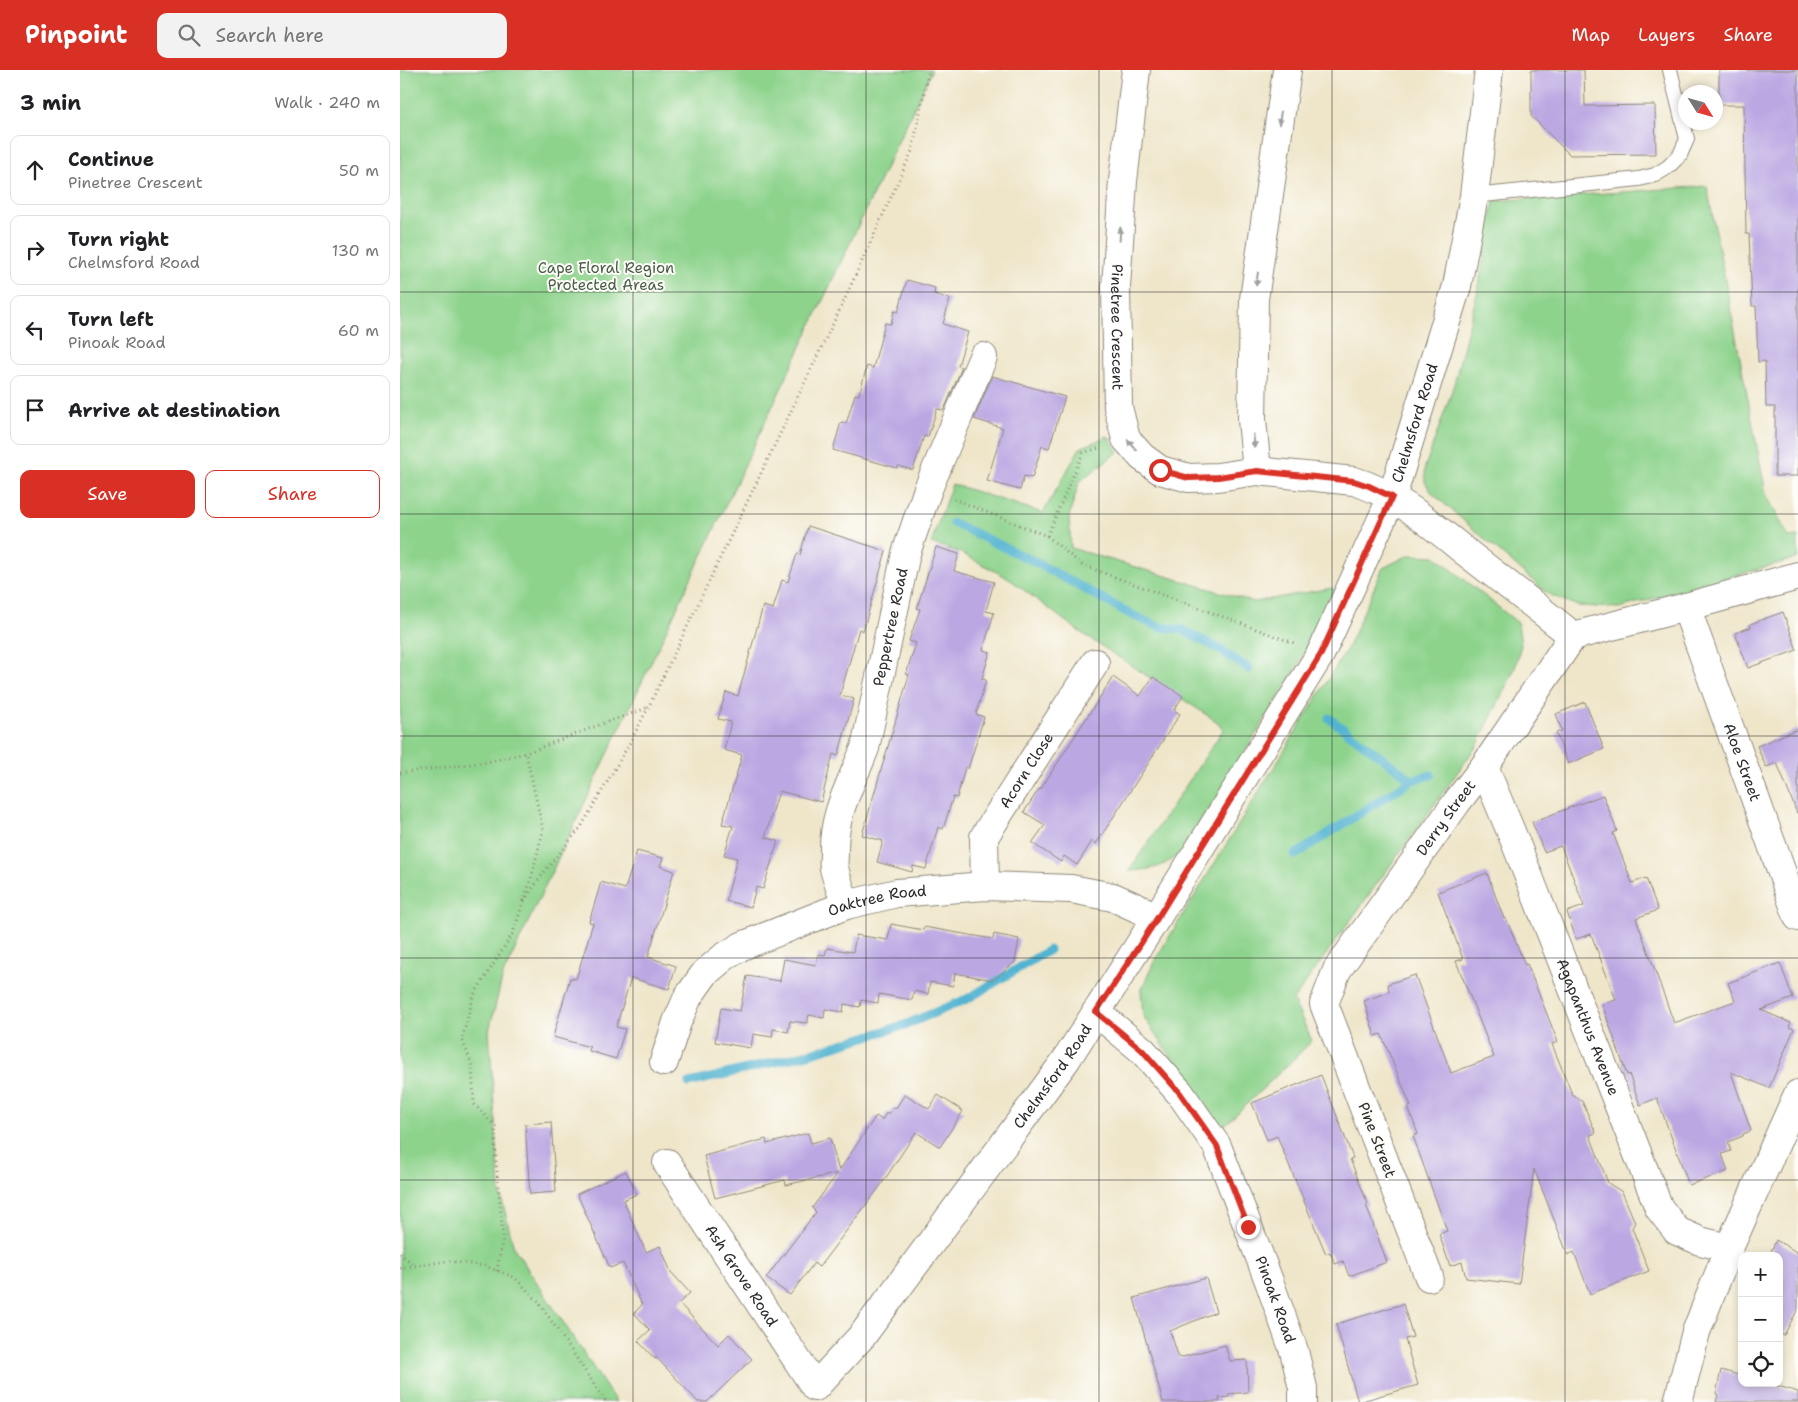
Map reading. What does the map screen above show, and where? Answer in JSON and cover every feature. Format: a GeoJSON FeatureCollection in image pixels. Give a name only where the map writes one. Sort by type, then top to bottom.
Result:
{"type":"FeatureCollection","features":[{"type":"Feature","properties":{"kind":"street","name":"Pinetree Crescent"},"geometry":{"type":"LineString","coordinates":[[1136,70],[1123,181],[1116,288],[1118,407],[1126,439],[1142,457],[1160,470],[1189,478],[1218,477],[1257,471],[1354,481],[1392,497]]}},
{"type":"Feature","properties":{"kind":"street"},"geometry":{"type":"LineString","coordinates":[[1257,471],[1252,420],[1254,299],[1287,70]]}},
{"type":"Feature","properties":{"kind":"street","name":"Chelmsford Road"},"geometry":{"type":"LineString","coordinates":[[815,1387],[862,1336],[1066,1060],[1158,917],[1321,654],[1392,497],[1458,286],[1474,196],[1489,70]]}},
{"type":"Feature","properties":{"kind":"street","name":"Peppertree Road"},"geometry":{"type":"LineString","coordinates":[[846,905],[834,867],[836,821],[843,798],[855,775],[865,748],[906,553],[928,489],[983,356]]}},
{"type":"Feature","properties":{"kind":"street"},"geometry":{"type":"LineString","coordinates":[[1392,497],[1424,518],[1573,636],[1798,576]]}},
{"type":"Feature","properties":{"kind":"street","name":"Aloe Street"},"geometry":{"type":"LineString","coordinates":[[1686,607],[1798,916]]}},
{"type":"Feature","properties":{"kind":"street","name":"Derry Street"},"geometry":{"type":"LineString","coordinates":[[1324,1004],[1337,970],[1484,767],[1573,636]]}},
{"type":"Feature","properties":{"kind":"street","name":"Acorn Close"},"geometry":{"type":"LineString","coordinates":[[985,886],[984,837],[1095,663]]}},
{"type":"Feature","properties":{"kind":"street","name":"Agapanthus Avenue"},"geometry":{"type":"LineString","coordinates":[[1484,767],[1518,848],[1659,1208],[1677,1231],[1700,1241],[1729,1248]]}},
{"type":"Feature","properties":{"kind":"street","name":"Oaktree Road"},"geometry":{"type":"LineString","coordinates":[[664,1062],[677,1022],[688,997],[705,973],[724,957],[742,946],[846,905],[897,893],[985,886],[1079,891],[1113,897],[1158,917]]}},
{"type":"Feature","properties":{"kind":"street","name":"Pine Street"},"geometry":{"type":"LineString","coordinates":[[1324,1004],[1429,1277]]}},
{"type":"Feature","properties":{"kind":"street","name":"Pinoak Road"},"geometry":{"type":"LineString","coordinates":[[1096,1012],[1142,1050],[1180,1093],[1217,1146],[1294,1351],[1302,1388],[1302,1402]]}},
{"type":"Feature","properties":{"kind":"street"},"geometry":{"type":"LineString","coordinates":[[1678,1402],[1696,1332],[1729,1248],[1798,1094]]}},
{"type":"Feature","properties":{"kind":"street","name":"Ash Grove Road"},"geometry":{"type":"LineString","coordinates":[[667,1163],[815,1387]]}},
{"type":"Feature","properties":{"kind":"lane"},"geometry":{"type":"LineString","coordinates":[[1474,196],[1639,179],[1655,175],[1668,167],[1680,155],[1686,139],[1670,70]]}},
{"type":"Feature","properties":{"kind":"path"},"geometry":{"type":"LineString","coordinates":[[524,902],[544,872],[581,827],[648,708],[842,305],[912,151],[929,70]]}},
{"type":"Feature","properties":{"kind":"path"},"geometry":{"type":"LineString","coordinates":[[1047,536],[1083,453],[1126,439]]}},
{"type":"Feature","properties":{"kind":"path"},"geometry":{"type":"LineString","coordinates":[[928,489],[1047,536],[1082,566],[1321,654]]}},
{"type":"Feature","properties":{"kind":"path"},"geometry":{"type":"LineString","coordinates":[[400,773],[487,762],[526,753],[648,708]]}},
{"type":"Feature","properties":{"kind":"path"},"geometry":{"type":"LineString","coordinates":[[497,1271],[503,1237],[496,1161],[495,1126],[474,1104],[472,1065],[462,1039],[474,996],[513,933],[531,879],[543,830],[526,753]]}},
{"type":"Feature","properties":{"kind":"path"},"geometry":{"type":"LineString","coordinates":[[400,1253],[414,1265]]}},
{"type":"Feature","properties":{"kind":"path"},"geometry":{"type":"LineString","coordinates":[[400,1268],[448,1261],[485,1266],[514,1277],[538,1301],[606,1402]]}},
{"type":"Feature","properties":{"kind":"green space","name":"Cape Floral Region Protected Areas"},"geometry":{"type":"Polygon","coordinates":[[[400,70],[932,70],[503,975],[489,1031],[500,1192],[514,1248],[616,1402],[400,1402],[400,70]]]}},
{"type":"Feature","properties":{"kind":"green space"},"geometry":{"type":"Polygon","coordinates":[[[1707,186],[1766,494],[1789,538],[1798,537],[1798,558],[1619,608],[1578,606],[1548,594],[1432,493],[1425,482],[1425,467],[1453,388],[1478,290],[1494,201],[1707,186]]]}},
{"type":"Feature","properties":{"kind":"green space"},"geometry":{"type":"Polygon","coordinates":[[[1108,436],[1118,452],[1079,482],[1069,517],[1071,548],[1254,602],[1332,588],[1335,590],[1299,664],[1184,850],[1164,864],[1129,871],[1223,730],[1216,721],[1080,632],[1008,578],[959,552],[931,543],[952,484],[1043,513],[1080,448],[1108,436]]]}},
{"type":"Feature","properties":{"kind":"green space"},"geometry":{"type":"Polygon","coordinates":[[[1409,555],[1435,556],[1518,623],[1521,645],[1515,668],[1478,744],[1293,1000],[1312,1041],[1221,1129],[1143,1016],[1141,990],[1155,960],[1347,649],[1383,568],[1409,555]]]}},
{"type":"Feature","properties":{"kind":"building"},"geometry":{"type":"Polygon","coordinates":[[[1531,70],[1584,70],[1585,106],[1655,105],[1656,154],[1570,155],[1531,116],[1531,70]]]}},
{"type":"Feature","properties":{"kind":"building"},"geometry":{"type":"Polygon","coordinates":[[[1719,70],[1798,70],[1798,476],[1775,476],[1775,407],[1766,407],[1765,361],[1758,362],[1756,306],[1752,306],[1749,234],[1746,234],[1744,105],[1723,105],[1723,85],[1719,85],[1719,70]]]}},
{"type":"Feature","properties":{"kind":"building"},"geometry":{"type":"Polygon","coordinates":[[[907,280],[935,288],[934,294],[950,299],[943,324],[968,332],[958,366],[962,367],[944,410],[937,409],[928,437],[924,436],[913,470],[898,466],[897,468],[833,450],[841,422],[846,424],[855,394],[859,395],[867,366],[873,368],[885,323],[891,324],[894,311],[898,312],[907,280]]]}},
{"type":"Feature","properties":{"kind":"building"},"geometry":{"type":"Polygon","coordinates":[[[992,376],[1065,397],[1049,448],[1042,446],[1032,478],[1024,476],[1020,490],[987,481],[1003,428],[974,419],[992,376]]]}},
{"type":"Feature","properties":{"kind":"building"},"geometry":{"type":"Polygon","coordinates":[[[808,526],[886,551],[863,631],[859,629],[840,695],[854,699],[838,756],[833,754],[821,802],[779,791],[765,837],[778,841],[763,889],[756,887],[751,907],[726,901],[737,858],[724,855],[733,826],[722,824],[742,755],[724,750],[731,722],[718,719],[726,692],[738,696],[763,606],[773,609],[782,580],[788,582],[797,554],[800,555],[808,526]]]}},
{"type":"Feature","properties":{"kind":"building"},"geometry":{"type":"Polygon","coordinates":[[[936,547],[959,554],[954,571],[994,582],[986,611],[994,613],[983,650],[990,652],[982,679],[986,680],[976,714],[984,717],[968,769],[965,767],[957,798],[953,797],[943,829],[938,827],[926,869],[913,866],[912,872],[877,862],[883,841],[862,835],[909,675],[906,674],[916,643],[909,641],[920,609],[917,608],[936,547]]]}},
{"type":"Feature","properties":{"kind":"building"},"geometry":{"type":"Polygon","coordinates":[[[1783,612],[1797,650],[1748,668],[1735,633],[1751,627],[1750,624],[1783,612]]]}},
{"type":"Feature","properties":{"kind":"building"},"geometry":{"type":"Polygon","coordinates":[[[1113,677],[1140,696],[1153,677],[1183,696],[1174,710],[1180,714],[1096,844],[1092,841],[1077,865],[1064,856],[1061,862],[1032,843],[1045,825],[1024,812],[1113,677]]]}},
{"type":"Feature","properties":{"kind":"building"},"geometry":{"type":"Polygon","coordinates":[[[1585,702],[1604,749],[1568,764],[1556,733],[1562,731],[1556,714],[1585,702]]]}},
{"type":"Feature","properties":{"kind":"building"},"geometry":{"type":"Polygon","coordinates":[[[1798,729],[1797,813],[1777,763],[1766,767],[1757,746],[1798,729]]]}},
{"type":"Feature","properties":{"kind":"building"},"geometry":{"type":"Polygon","coordinates":[[[1603,795],[1617,831],[1613,833],[1632,883],[1646,878],[1658,910],[1636,918],[1674,1023],[1735,1001],[1728,983],[1780,963],[1793,998],[1761,1010],[1791,1023],[1789,1027],[1794,1029],[1769,1088],[1731,1072],[1751,1131],[1728,1142],[1731,1151],[1722,1154],[1728,1171],[1689,1185],[1657,1098],[1640,1105],[1629,1074],[1627,1075],[1602,1004],[1616,1000],[1591,934],[1576,939],[1567,912],[1584,906],[1561,846],[1544,852],[1532,822],[1603,795]]]}},
{"type":"Feature","properties":{"kind":"building"},"geometry":{"type":"Polygon","coordinates":[[[637,851],[663,858],[660,866],[674,871],[648,957],[676,966],[669,989],[631,978],[616,1027],[625,1029],[616,1059],[589,1051],[590,1047],[553,1037],[570,978],[576,979],[593,923],[589,922],[601,882],[625,889],[637,851]]]}},
{"type":"Feature","properties":{"kind":"building"},"geometry":{"type":"Polygon","coordinates":[[[1487,873],[1504,919],[1506,918],[1525,965],[1527,964],[1558,1042],[1552,1044],[1572,1094],[1582,1101],[1596,1133],[1590,1135],[1608,1183],[1622,1192],[1635,1222],[1632,1228],[1649,1271],[1590,1294],[1574,1252],[1568,1255],[1534,1169],[1519,1284],[1466,1278],[1462,1262],[1450,1266],[1439,1234],[1447,1231],[1413,1136],[1418,1134],[1408,1107],[1411,1106],[1381,1034],[1375,1036],[1364,1001],[1389,992],[1388,984],[1415,975],[1451,1073],[1494,1057],[1456,961],[1463,959],[1438,892],[1487,873]]]}},
{"type":"Feature","properties":{"kind":"building"},"geometry":{"type":"Polygon","coordinates":[[[891,924],[923,930],[924,927],[993,939],[994,934],[1019,939],[1015,962],[993,980],[955,973],[953,986],[930,982],[928,994],[914,991],[912,1000],[879,994],[878,1003],[861,1000],[860,1007],[844,1004],[843,1012],[825,1009],[824,1018],[809,1015],[807,1023],[790,1021],[788,1032],[773,1029],[772,1037],[753,1034],[751,1048],[715,1042],[721,1008],[740,1011],[747,976],[780,981],[784,959],[816,965],[818,954],[825,955],[827,948],[853,952],[856,935],[888,940],[891,924]]]}},
{"type":"Feature","properties":{"kind":"building"},"geometry":{"type":"Polygon","coordinates":[[[1321,1075],[1353,1158],[1350,1159],[1368,1204],[1366,1205],[1387,1262],[1349,1276],[1343,1261],[1335,1264],[1330,1252],[1326,1254],[1277,1136],[1267,1140],[1252,1103],[1321,1075]]]}},
{"type":"Feature","properties":{"kind":"building"},"geometry":{"type":"Polygon","coordinates":[[[905,1094],[929,1109],[938,1095],[963,1111],[940,1147],[916,1132],[881,1185],[819,1267],[814,1263],[790,1295],[766,1278],[816,1212],[812,1208],[838,1173],[786,1185],[785,1180],[715,1198],[704,1156],[766,1139],[767,1144],[808,1133],[811,1143],[830,1138],[839,1171],[876,1116],[882,1120],[887,1112],[889,1114],[894,1107],[896,1108],[905,1094]]]}},
{"type":"Feature","properties":{"kind":"building"},"geometry":{"type":"Polygon","coordinates":[[[551,1122],[556,1192],[530,1194],[525,1124],[551,1122]]]}},
{"type":"Feature","properties":{"kind":"building"},"geometry":{"type":"Polygon","coordinates":[[[626,1171],[637,1194],[623,1200],[646,1252],[660,1246],[671,1272],[690,1293],[679,1303],[718,1345],[729,1334],[752,1359],[707,1402],[698,1402],[656,1357],[655,1359],[638,1341],[650,1330],[634,1313],[642,1305],[623,1263],[610,1268],[577,1194],[626,1171]]]}},
{"type":"Feature","properties":{"kind":"building"},"geometry":{"type":"Polygon","coordinates":[[[1776,1240],[1798,1253],[1798,1309],[1784,1335],[1783,1252],[1771,1252],[1776,1240]]]}},
{"type":"Feature","properties":{"kind":"building"},"geometry":{"type":"Polygon","coordinates":[[[1206,1278],[1216,1312],[1170,1331],[1179,1358],[1225,1345],[1230,1361],[1247,1360],[1248,1392],[1229,1394],[1229,1397],[1219,1398],[1220,1402],[1163,1402],[1134,1298],[1206,1278]]]}},
{"type":"Feature","properties":{"kind":"building"},"geometry":{"type":"Polygon","coordinates":[[[1403,1304],[1413,1337],[1405,1339],[1418,1385],[1358,1402],[1336,1324],[1403,1304]]]}},
{"type":"Feature","properties":{"kind":"building"},"geometry":{"type":"Polygon","coordinates":[[[1721,1370],[1738,1375],[1738,1387],[1781,1387],[1798,1392],[1798,1402],[1716,1402],[1718,1395],[1716,1394],[1721,1370]]]}},
{"type":"Feature","properties":{"kind":"waterway"},"geometry":{"type":"LineString","coordinates":[[953,523],[1035,562],[1134,616],[1159,627],[1183,630],[1217,648],[1249,669]]}},
{"type":"Feature","properties":{"kind":"waterway"},"geometry":{"type":"LineString","coordinates":[[1329,718],[1412,780]]}},
{"type":"Feature","properties":{"kind":"waterway"},"geometry":{"type":"LineString","coordinates":[[1295,855],[1412,780],[1431,775]]}},
{"type":"Feature","properties":{"kind":"waterway"},"geometry":{"type":"LineString","coordinates":[[689,1083],[808,1054],[905,1025],[967,999],[1049,950]]}},
{"type":"Feature","properties":{"kind":"route"},"geometry":{"type":"LineString","coordinates":[[1160,470],[1189,478],[1218,477],[1257,471],[1354,481],[1392,497],[1321,654],[1158,917],[1096,1012],[1142,1050],[1180,1093],[1217,1146],[1248,1227]]}}]}
